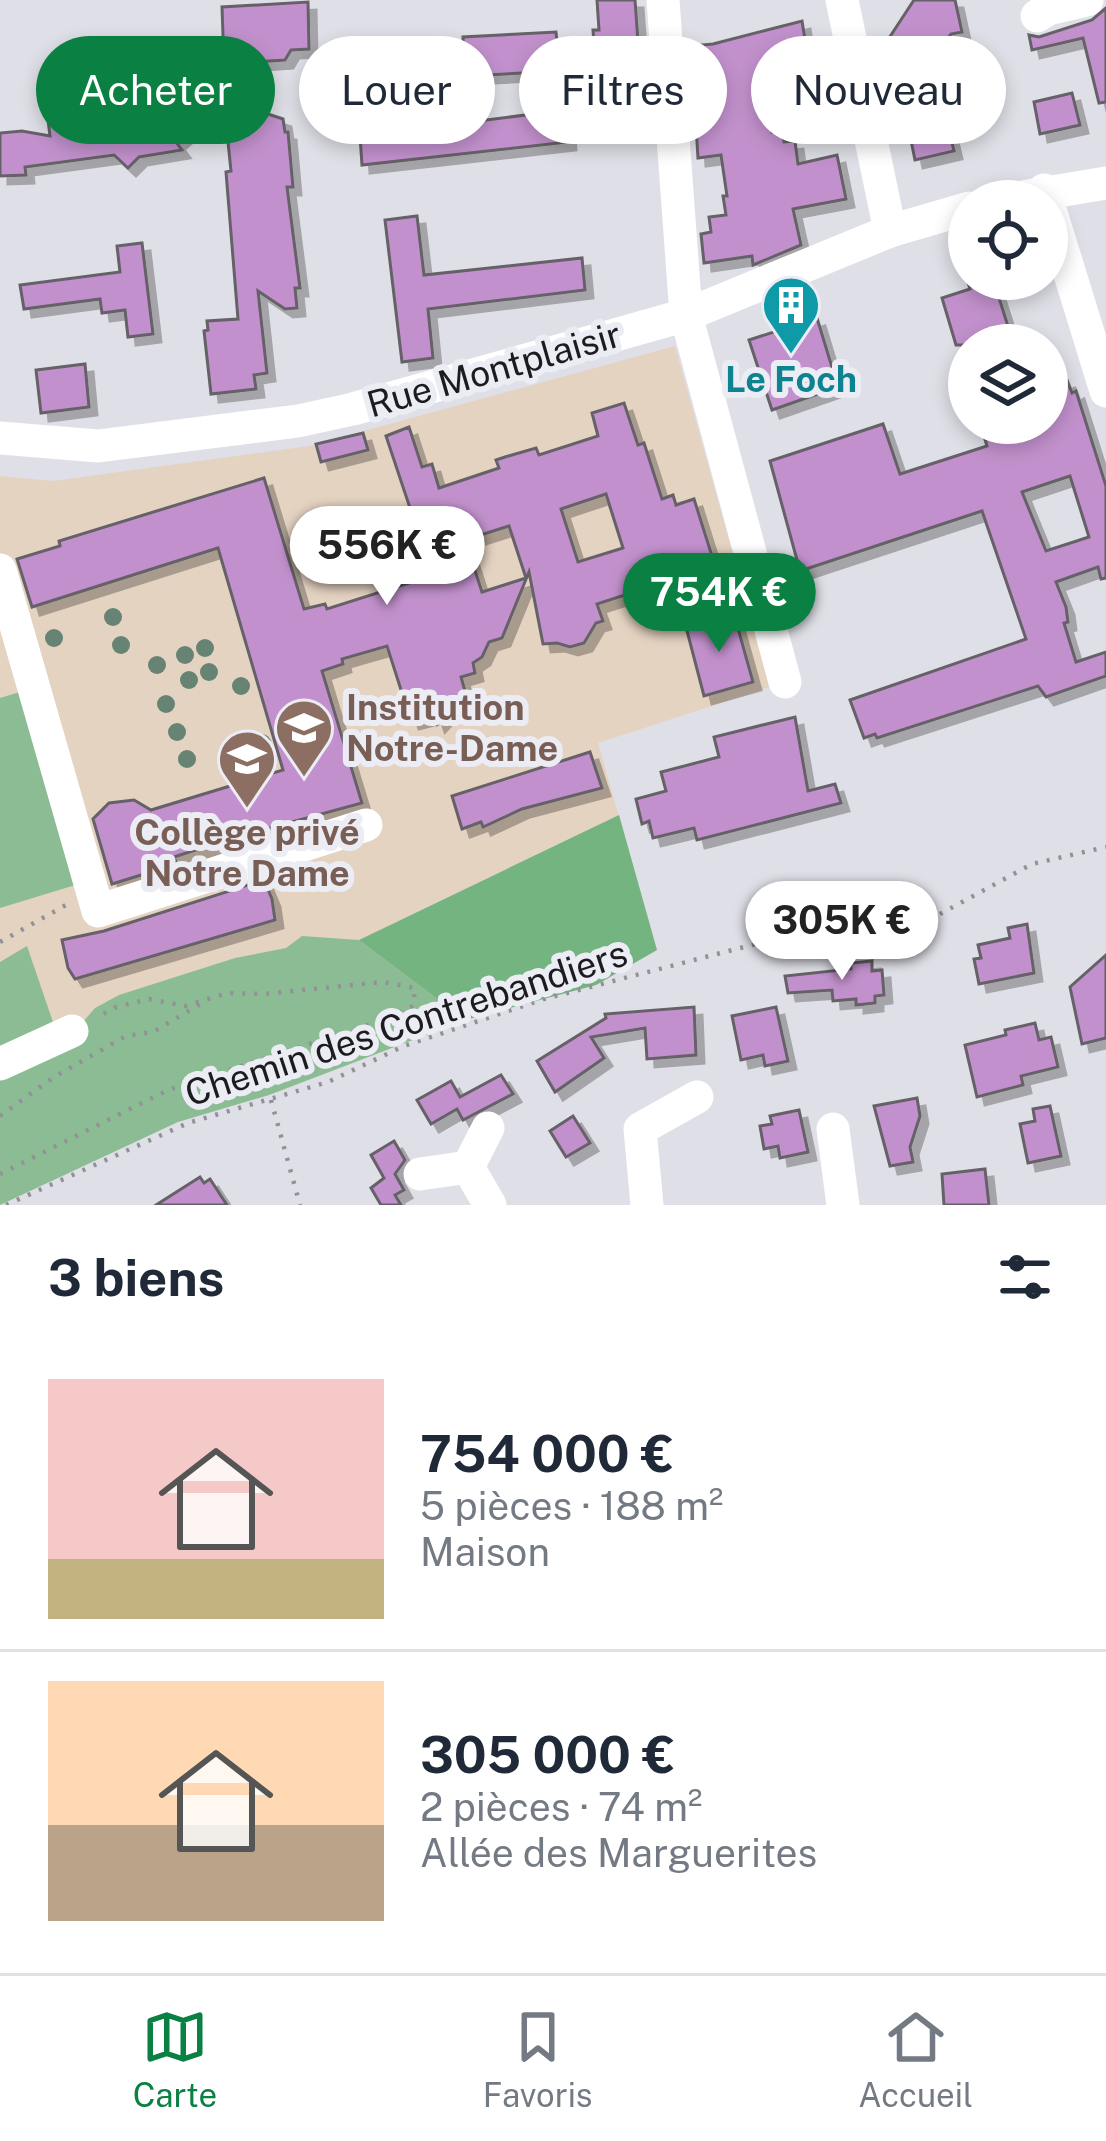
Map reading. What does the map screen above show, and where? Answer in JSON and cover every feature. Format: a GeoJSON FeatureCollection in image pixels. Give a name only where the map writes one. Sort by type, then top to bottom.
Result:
{"type":"FeatureCollection","features":[{"type":"Feature","properties":{"kind":"street"},"geometry":{"type":"LineString","coordinates":[[663,0],[686,314],[785,682]]}},
{"type":"Feature","properties":{"kind":"street"},"geometry":{"type":"LineString","coordinates":[[842,0],[890,231]]}},
{"type":"Feature","properties":{"kind":"street"},"geometry":{"type":"LineString","coordinates":[[1037,16],[1087,0]]}},
{"type":"Feature","properties":{"kind":"street"},"geometry":{"type":"LineString","coordinates":[[1068,187],[1106,183]]}},
{"type":"Feature","properties":{"kind":"street","name":"Rue Montplaisir"},"geometry":{"type":"LineString","coordinates":[[0,438],[98,446],[298,421],[686,314],[890,231],[948,214]]}},
{"type":"Feature","properties":{"kind":"street"},"geometry":{"type":"LineString","coordinates":[[1068,268],[1106,391]]}},
{"type":"Feature","properties":{"kind":"street"},"geometry":{"type":"LineString","coordinates":[[0,570],[98,910],[366,825]]}},
{"type":"Feature","properties":{"kind":"street"},"geometry":{"type":"LineString","coordinates":[[0,1064],[72,1031]]}},
{"type":"Feature","properties":{"kind":"street"},"geometry":{"type":"LineString","coordinates":[[647,1205],[640,1129],[697,1096]]}},
{"type":"Feature","properties":{"kind":"street"},"geometry":{"type":"LineString","coordinates":[[468,1167],[488,1128]]}},
{"type":"Feature","properties":{"kind":"street"},"geometry":{"type":"LineString","coordinates":[[833,1129],[844,1205]]}},
{"type":"Feature","properties":{"kind":"street"},"geometry":{"type":"LineString","coordinates":[[420,1174],[468,1167]]}},
{"type":"Feature","properties":{"kind":"street"},"geometry":{"type":"LineString","coordinates":[[468,1167],[490,1205]]}},
{"type":"Feature","properties":{"kind":"path","name":"Chemin des Contrebandiers"},"geometry":{"type":"LineString","coordinates":[[6,1205],[188,1123],[328,1082],[404,1046],[567,993],[817,928],[929,920],[1031,864],[1106,847]]}},
{"type":"Feature","properties":{"kind":"path"},"geometry":{"type":"LineString","coordinates":[[0,942],[66,905]]}},
{"type":"Feature","properties":{"kind":"path"},"geometry":{"type":"LineString","coordinates":[[0,1174],[168,1090],[386,1018],[413,1006],[417,997],[415,988],[383,982],[228,993],[185,1006],[149,999],[116,1007],[72,1031]]}},
{"type":"Feature","properties":{"kind":"path"},"geometry":{"type":"LineString","coordinates":[[0,1116],[54,1077],[126,1036],[153,1032],[206,1000]]}},
{"type":"Feature","properties":{"kind":"path"},"geometry":{"type":"LineString","coordinates":[[271,1100],[300,1205]]}},
{"type":"Feature","properties":{"kind":"shaded area","name":"Institution Notre-Dame"},"geometry":{"type":"Polygon","coordinates":[[[675,346],[770,687],[598,743],[657,950],[596,985],[465,1020],[269,1095],[178,1122],[0,1205],[0,476],[53,481],[309,446],[675,346]]]}},
{"type":"Feature","properties":{"kind":"green space"},"geometry":{"type":"Polygon","coordinates":[[[23,691],[82,883],[0,908],[0,698],[23,691]]]}},
{"type":"Feature","properties":{"kind":"green space"},"geometry":{"type":"Polygon","coordinates":[[[619,815],[657,950],[596,985],[465,1020],[359,940],[619,815]]]}},
{"type":"Feature","properties":{"kind":"green space"},"geometry":{"type":"Polygon","coordinates":[[[302,936],[359,940],[465,1020],[269,1095],[178,1122],[0,1205],[0,1073],[62,1046],[95,1008],[119,995],[235,958],[286,948],[302,936]]]}},
{"type":"Feature","properties":{"kind":"green space"},"geometry":{"type":"Polygon","coordinates":[[[27,946],[55,1028],[0,1054],[0,962],[27,946]]]}},
{"type":"Feature","properties":{"kind":"building"},"geometry":{"type":"Polygon","coordinates":[[[597,0],[635,0],[638,36],[593,36],[593,30],[599,30],[597,0]]]}},
{"type":"Feature","properties":{"kind":"building"},"geometry":{"type":"Polygon","coordinates":[[[914,0],[955,0],[962,32],[890,36],[914,0]]]}},
{"type":"Feature","properties":{"kind":"building"},"geometry":{"type":"Polygon","coordinates":[[[308,2],[309,36],[299,36],[299,50],[291,50],[285,60],[275,61],[275,36],[223,36],[222,7],[308,2]]]}},
{"type":"Feature","properties":{"kind":"building"},"geometry":{"type":"Polygon","coordinates":[[[1106,8],[1106,102],[1099,103],[1083,38],[1032,50],[1029,35],[1039,37],[1092,20],[1106,8]]]}},
{"type":"Feature","properties":{"kind":"building"},"geometry":{"type":"Polygon","coordinates":[[[802,21],[804,36],[751,36],[751,144],[795,144],[798,164],[837,155],[846,199],[793,209],[801,245],[753,265],[752,256],[704,263],[701,234],[711,232],[709,217],[726,215],[723,196],[727,196],[721,155],[698,158],[697,144],[727,144],[727,40],[802,21]]]}},
{"type":"Feature","properties":{"kind":"building"},"geometry":{"type":"Polygon","coordinates":[[[556,32],[556,36],[519,36],[519,73],[495,75],[495,36],[482,36],[556,32]]]}},
{"type":"Feature","properties":{"kind":"building"},"geometry":{"type":"Polygon","coordinates":[[[1072,93],[1080,125],[1040,134],[1034,102],[1072,93]]]}},
{"type":"Feature","properties":{"kind":"building"},"geometry":{"type":"Polygon","coordinates":[[[275,116],[283,119],[288,132],[293,187],[287,187],[300,288],[295,288],[297,308],[285,309],[258,291],[267,373],[254,375],[256,389],[211,394],[207,321],[238,319],[226,172],[231,171],[228,144],[275,144],[275,116]]]}},
{"type":"Feature","properties":{"kind":"building"},"geometry":{"type":"Polygon","coordinates":[[[519,116],[519,144],[550,144],[362,165],[361,144],[495,144],[495,119],[519,116]]]}},
{"type":"Feature","properties":{"kind":"building"},"geometry":{"type":"Polygon","coordinates":[[[0,133],[36,134],[36,144],[178,144],[182,150],[139,157],[128,168],[114,155],[25,167],[26,175],[0,176],[0,133]]]}},
{"type":"Feature","properties":{"kind":"building"},"geometry":{"type":"Polygon","coordinates":[[[912,144],[952,144],[954,151],[915,160],[912,144]]]}},
{"type":"Feature","properties":{"kind":"building"},"geometry":{"type":"Polygon","coordinates":[[[417,216],[424,275],[582,258],[585,290],[428,309],[433,358],[402,362],[385,220],[417,216]]]}},
{"type":"Feature","properties":{"kind":"building"},"geometry":{"type":"Polygon","coordinates":[[[142,243],[153,334],[128,337],[125,310],[102,313],[100,299],[24,309],[20,285],[120,272],[117,246],[142,243]]]}},
{"type":"Feature","properties":{"kind":"building"},"geometry":{"type":"Polygon","coordinates":[[[942,298],[1000,300],[1007,324],[950,324],[942,298]]]}},
{"type":"Feature","properties":{"kind":"building","name":"Le Foch"},"geometry":{"type":"Polygon","coordinates":[[[817,318],[838,387],[772,410],[749,340],[817,318]]]}},
{"type":"Feature","properties":{"kind":"building"},"geometry":{"type":"Polygon","coordinates":[[[85,364],[89,407],[41,413],[36,370],[85,364]]]}},
{"type":"Feature","properties":{"kind":"building"},"geometry":{"type":"Polygon","coordinates":[[[1068,383],[1072,393],[1076,391],[1106,486],[1106,578],[1101,579],[1098,567],[1056,582],[1066,607],[1068,622],[1064,623],[1076,662],[1106,652],[1106,676],[1046,697],[1038,686],[877,738],[875,734],[864,738],[850,700],[1026,639],[982,511],[800,571],[770,461],[883,424],[900,474],[987,446],[1068,444],[1068,383]],[[1070,476],[1022,492],[1046,551],[1089,537],[1070,476]]]}},
{"type":"Feature","properties":{"kind":"building"},"geometry":{"type":"Polygon","coordinates":[[[624,403],[638,445],[644,443],[662,499],[673,495],[676,505],[694,499],[712,556],[681,566],[684,576],[597,604],[603,621],[596,623],[584,643],[570,647],[543,644],[529,572],[502,638],[489,642],[473,663],[475,673],[461,677],[469,705],[450,710],[437,724],[434,715],[411,721],[387,646],[342,659],[343,664],[322,671],[362,803],[251,833],[253,839],[226,848],[224,841],[174,857],[177,864],[112,884],[93,819],[109,803],[134,800],[151,810],[283,770],[218,548],[32,607],[17,559],[60,546],[59,541],[264,478],[304,609],[325,604],[327,609],[431,576],[421,541],[415,543],[407,519],[413,517],[386,436],[409,427],[422,467],[432,464],[439,488],[499,468],[496,460],[505,457],[536,448],[539,455],[598,436],[592,413],[624,403]],[[606,494],[561,509],[578,562],[623,548],[606,494]],[[509,526],[465,540],[482,592],[526,578],[509,526]]]}},
{"type":"Feature","properties":{"kind":"building"},"geometry":{"type":"Polygon","coordinates":[[[363,433],[368,450],[321,462],[316,444],[363,433]]]}},
{"type":"Feature","properties":{"kind":"building"},"geometry":{"type":"Polygon","coordinates":[[[734,614],[753,682],[704,696],[686,627],[734,614]]]}},
{"type":"Feature","properties":{"kind":"building"},"geometry":{"type":"Polygon","coordinates":[[[795,717],[808,791],[835,784],[841,803],[697,840],[694,828],[653,838],[649,821],[642,824],[636,799],[666,791],[661,772],[719,757],[714,737],[795,717]]]}},
{"type":"Feature","properties":{"kind":"building"},"geometry":{"type":"Polygon","coordinates":[[[590,752],[602,788],[522,809],[483,827],[481,822],[462,829],[452,796],[590,752]]]}},
{"type":"Feature","properties":{"kind":"building"},"geometry":{"type":"Polygon","coordinates":[[[264,880],[275,920],[75,979],[68,968],[62,940],[264,880]]]}},
{"type":"Feature","properties":{"kind":"building"},"geometry":{"type":"Polygon","coordinates":[[[1027,924],[1034,973],[979,984],[974,959],[981,958],[978,945],[1010,938],[1008,928],[1027,924]]]}},
{"type":"Feature","properties":{"kind":"building"},"geometry":{"type":"Polygon","coordinates":[[[1106,955],[1106,1038],[1082,1044],[1070,987],[1106,955]]]}},
{"type":"Feature","properties":{"kind":"building"},"geometry":{"type":"Polygon","coordinates":[[[872,961],[872,971],[882,970],[884,995],[875,996],[875,1003],[833,1001],[832,990],[788,993],[785,976],[851,969],[851,963],[872,961]]]}},
{"type":"Feature","properties":{"kind":"building"},"geometry":{"type":"Polygon","coordinates":[[[694,1007],[696,1055],[647,1059],[645,1028],[591,1037],[604,1058],[555,1092],[537,1061],[606,1018],[605,1014],[694,1007]]]}},
{"type":"Feature","properties":{"kind":"building"},"geometry":{"type":"Polygon","coordinates":[[[776,1007],[788,1061],[765,1066],[763,1055],[741,1060],[732,1016],[776,1007]]]}},
{"type":"Feature","properties":{"kind":"building"},"geometry":{"type":"Polygon","coordinates":[[[1035,1023],[1039,1040],[1051,1037],[1058,1067],[1021,1076],[1023,1085],[977,1097],[965,1045],[1035,1023]]]}},
{"type":"Feature","properties":{"kind":"building"},"geometry":{"type":"Polygon","coordinates":[[[501,1075],[513,1094],[463,1120],[457,1109],[431,1124],[417,1100],[451,1081],[460,1097],[501,1075]]]}},
{"type":"Feature","properties":{"kind":"building"},"geometry":{"type":"Polygon","coordinates":[[[917,1098],[920,1116],[910,1147],[913,1162],[890,1166],[874,1106],[917,1098]]]}},
{"type":"Feature","properties":{"kind":"building"},"geometry":{"type":"Polygon","coordinates":[[[1050,1106],[1061,1156],[1028,1163],[1020,1124],[1035,1121],[1033,1109],[1050,1106]]]}},
{"type":"Feature","properties":{"kind":"building"},"geometry":{"type":"Polygon","coordinates":[[[799,1110],[808,1152],[780,1158],[778,1146],[764,1149],[760,1126],[772,1124],[770,1116],[799,1110]]]}},
{"type":"Feature","properties":{"kind":"building"},"geometry":{"type":"Polygon","coordinates":[[[573,1116],[590,1143],[566,1157],[550,1131],[573,1116]]]}},
{"type":"Feature","properties":{"kind":"building"},"geometry":{"type":"Polygon","coordinates":[[[394,1141],[405,1160],[395,1174],[404,1190],[395,1195],[401,1205],[381,1205],[371,1188],[384,1178],[371,1155],[394,1141]]]}},
{"type":"Feature","properties":{"kind":"building"},"geometry":{"type":"Polygon","coordinates":[[[985,1169],[989,1205],[944,1205],[942,1174],[985,1169]]]}},
{"type":"Feature","properties":{"kind":"building"},"geometry":{"type":"Polygon","coordinates":[[[200,1177],[204,1183],[210,1179],[227,1205],[156,1205],[200,1177]]]}},
{"type":"Feature","properties":{"kind":"place","name":"Le Foch"},"geometry":{"type":"Point","coordinates":[791,356]}},
{"type":"Feature","properties":{"kind":"place","name":"Institution Notre-Dame"},"geometry":{"type":"Point","coordinates":[304,779]}},
{"type":"Feature","properties":{"kind":"place","name":"Collège privé Notre Dame"},"geometry":{"type":"Point","coordinates":[247,810]}}]}
